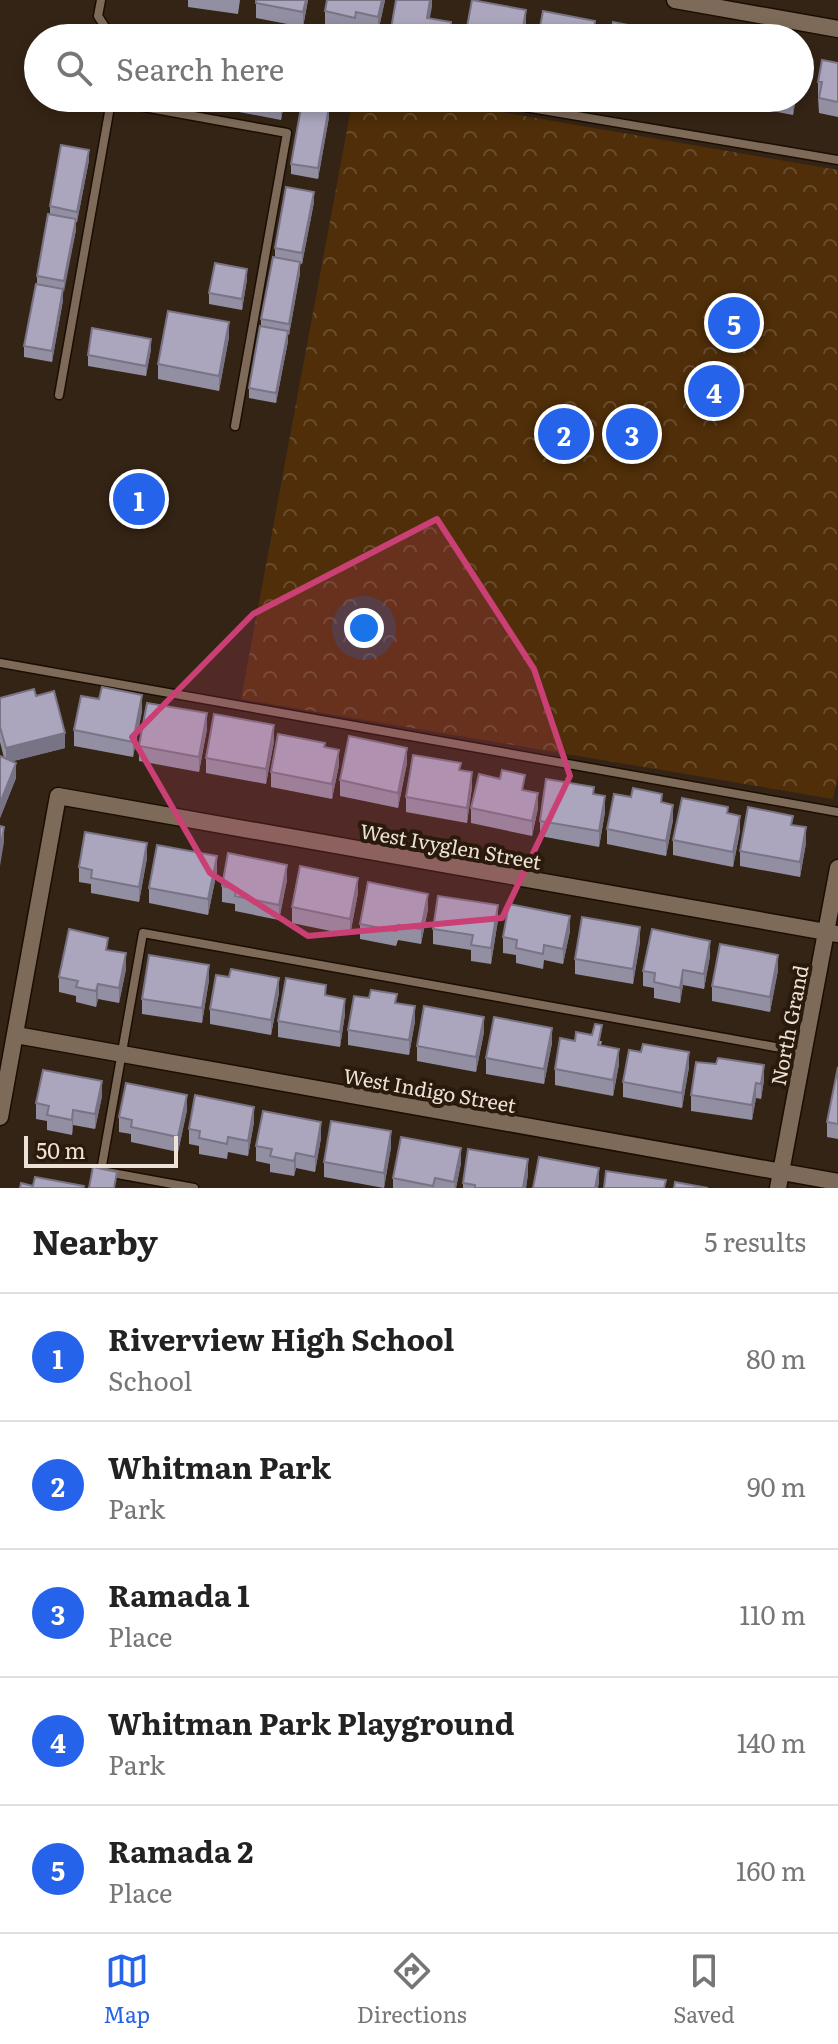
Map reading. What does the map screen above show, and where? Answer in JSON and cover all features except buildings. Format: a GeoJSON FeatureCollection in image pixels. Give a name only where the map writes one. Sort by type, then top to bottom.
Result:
{"type":"FeatureCollection","features":[{"type":"Feature","properties":{"kind":"street"},"geometry":{"type":"LineString","coordinates":[[675,0],[810,24]]}},
{"type":"Feature","properties":{"kind":"street"},"geometry":{"type":"LineString","coordinates":[[814,25],[838,29]]}},
{"type":"Feature","properties":{"kind":"street","name":"West Ivyglen Street"},"geometry":{"type":"LineString","coordinates":[[16,1035],[58,796],[832,933]]}},
{"type":"Feature","properties":{"kind":"street","name":"North Grand"},"geometry":{"type":"LineString","coordinates":[[779,1180],[803,1052],[832,933],[838,868]]}},
{"type":"Feature","properties":{"kind":"street"},"geometry":{"type":"LineString","coordinates":[[0,1117],[16,1035]]}},
{"type":"Feature","properties":{"kind":"street","name":"West Indigo Street"},"geometry":{"type":"LineString","coordinates":[[16,1035],[779,1180],[838,1182]]}},
{"type":"Feature","properties":{"kind":"lane"},"geometry":{"type":"LineString","coordinates":[[101,0],[98,16],[103,24]]}},
{"type":"Feature","properties":{"kind":"lane"},"geometry":{"type":"LineString","coordinates":[[59,395],[109,112]]}},
{"type":"Feature","properties":{"kind":"lane"},"geometry":{"type":"LineString","coordinates":[[172,112],[287,133],[235,426]]}},
{"type":"Feature","properties":{"kind":"lane"},"geometry":{"type":"LineString","coordinates":[[554,112],[838,160]]}},
{"type":"Feature","properties":{"kind":"lane"},"geometry":{"type":"LineString","coordinates":[[0,663],[838,812]]}},
{"type":"Feature","properties":{"kind":"lane"},"geometry":{"type":"LineString","coordinates":[[194,1188],[101,1171],[143,933],[803,1052]]}},
{"type":"Feature","properties":{"kind":"highlighted area"},"geometry":{"type":"Polygon","coordinates":[[[437,519],[534,669],[570,776],[502,918],[308,936],[210,873],[132,737],[253,614],[437,519]]]}},
{"type":"Feature","properties":{"kind":"green space"},"geometry":{"type":"Polygon","coordinates":[[[350,112],[501,112],[838,170],[838,774],[833,799],[241,699],[350,112]]]}},
{"type":"Feature","properties":{"kind":"place","name":"Ramada 2"},"geometry":{"type":"Point","coordinates":[734,323]}},
{"type":"Feature","properties":{"kind":"place","name":"Whitman Park Playground"},"geometry":{"type":"Point","coordinates":[714,391]}},
{"type":"Feature","properties":{"kind":"place","name":"Whitman Park"},"geometry":{"type":"Point","coordinates":[564,434]}},
{"type":"Feature","properties":{"kind":"place","name":"Ramada 1"},"geometry":{"type":"Point","coordinates":[632,434]}},
{"type":"Feature","properties":{"kind":"place","name":"Riverview High School"},"geometry":{"type":"Point","coordinates":[139,499]}}]}
